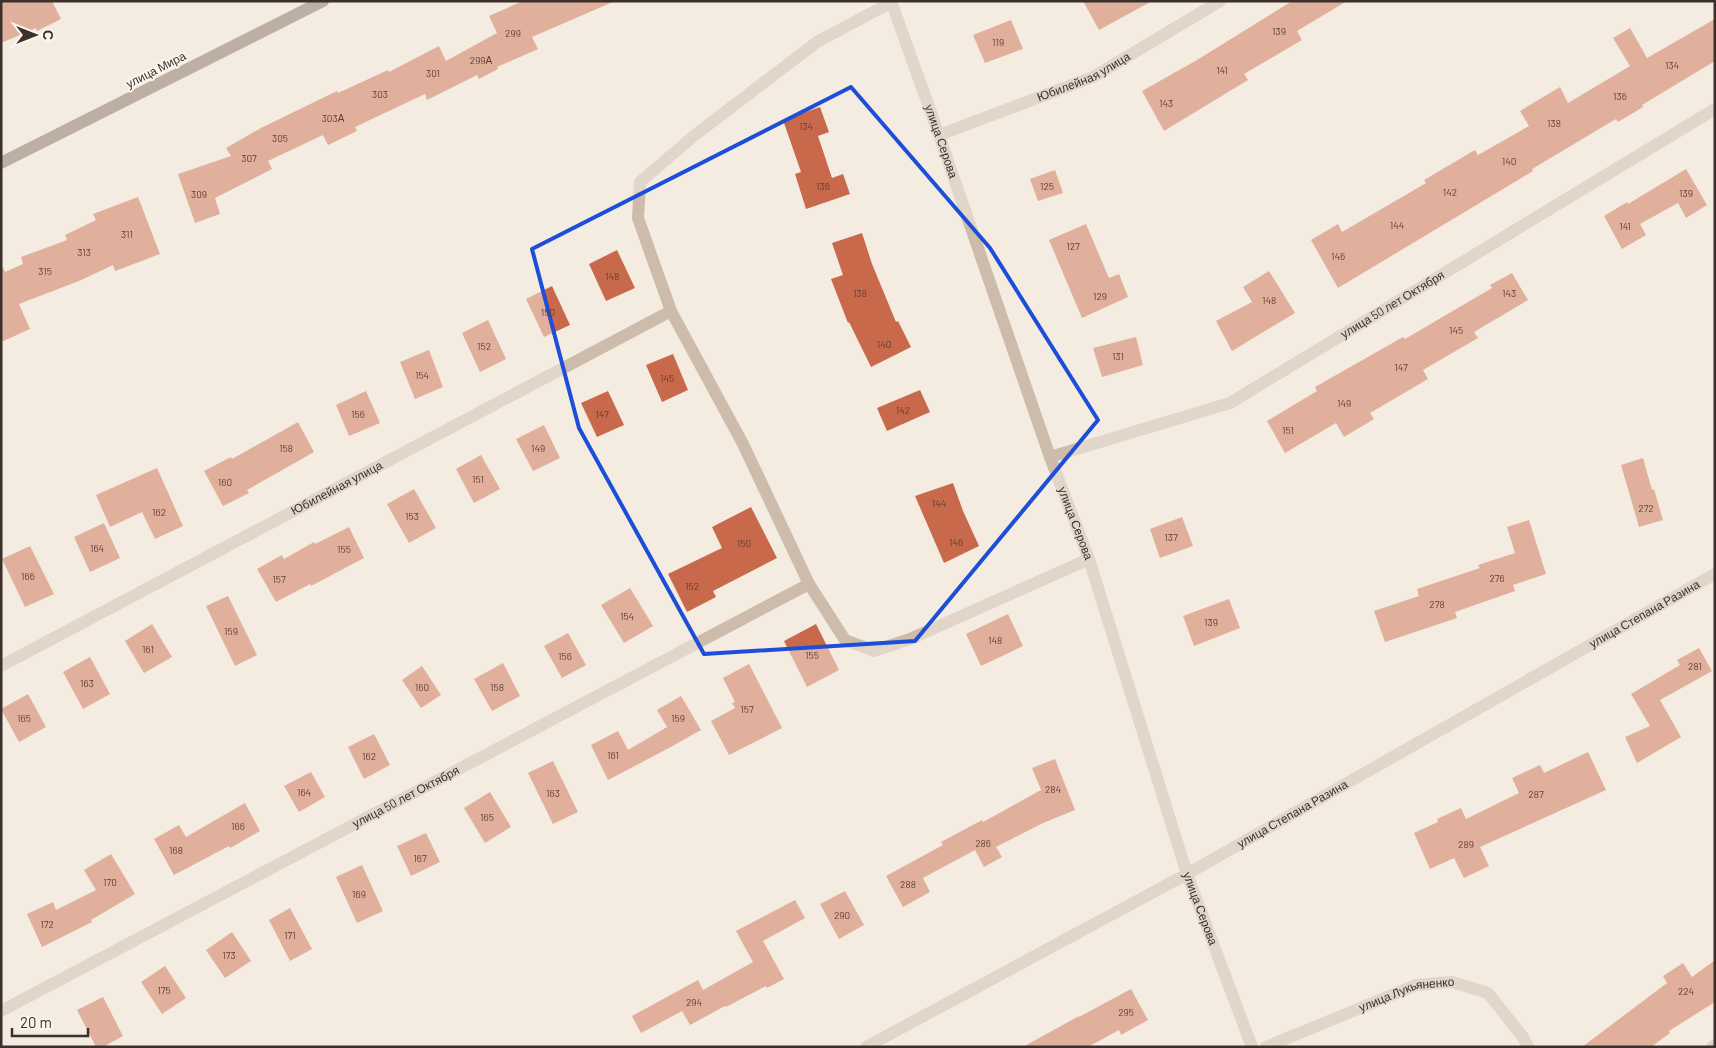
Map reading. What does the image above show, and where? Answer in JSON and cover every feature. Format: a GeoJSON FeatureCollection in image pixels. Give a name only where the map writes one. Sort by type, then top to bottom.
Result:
{"type":"FeatureCollection","features":[{"type":"Feature","properties":{"kind":"main road","name":"улица Мира"},"geometry":{"type":"LineString","coordinates":[[1,163],[323,1]]}},
{"type":"Feature","properties":{"kind":"street","name":"Юбилейная улица"},"geometry":{"type":"LineString","coordinates":[[939,135],[1093,77],[1220,1]]}},
{"type":"Feature","properties":{"kind":"street","name":"улица Серова"},"geometry":{"type":"LineString","coordinates":[[891,2],[1050,457],[1089,559],[1186,874],[1252,1047]]}},
{"type":"Feature","properties":{"kind":"street"},"geometry":{"type":"LineString","coordinates":[[891,2],[817,42],[695,135],[640,182],[638,218],[671,310],[743,444],[809,584],[845,640],[874,651],[910,639],[1089,559]]}},
{"type":"Feature","properties":{"kind":"street","name":"улица 50 лет Октября"},"geometry":{"type":"LineString","coordinates":[[1050,457],[1230,403],[1715,109]]}},
{"type":"Feature","properties":{"kind":"street","name":"Юбилейная улица"},"geometry":{"type":"LineString","coordinates":[[1,666],[671,310]]}},
{"type":"Feature","properties":{"kind":"street","name":"улица Степана Разина"},"geometry":{"type":"LineString","coordinates":[[866,1047],[1186,874],[1715,574]]}},
{"type":"Feature","properties":{"kind":"street","name":"улица 50 лет Октября"},"geometry":{"type":"LineString","coordinates":[[1,1011],[809,584]]}},
{"type":"Feature","properties":{"kind":"street","name":"улица Лукьяненко"},"geometry":{"type":"LineString","coordinates":[[1266,1047],[1416,985],[1452,982],[1488,993],[1523,1037],[1528,1047]]}},
{"type":"Feature","properties":{"kind":"highlighted area"},"geometry":{"type":"Polygon","coordinates":[[[851,87],[990,248],[1098,420],[915,641],[704,654],[579,428],[532,249],[851,87]]]}},
{"type":"Feature","properties":{"kind":"building"},"geometry":{"type":"Polygon","coordinates":[[[1,1],[52,1],[61,19],[37,31],[36,28],[1,43],[1,1]]]}},
{"type":"Feature","properties":{"kind":"building"},"geometry":{"type":"Polygon","coordinates":[[[523,1],[615,1],[532,37],[538,49],[497,67],[498,69],[479,79],[477,75],[427,100],[425,94],[355,127],[357,131],[328,145],[323,135],[268,161],[272,169],[215,198],[220,214],[195,223],[178,174],[231,156],[226,148],[261,128],[337,91],[338,93],[388,70],[389,72],[439,46],[446,61],[497,33],[489,16],[523,1]]]}},
{"type":"Feature","properties":{"kind":"building"},"geometry":{"type":"Polygon","coordinates":[[[1083,1],[1152,1],[1099,30],[1083,1]]]}},
{"type":"Feature","properties":{"kind":"building"},"geometry":{"type":"Polygon","coordinates":[[[1292,1],[1347,1],[1297,31],[1302,40],[1244,74],[1248,80],[1164,131],[1142,91],[1197,60],[1292,1]]]}},
{"type":"Feature","properties":{"kind":"building"},"geometry":{"type":"Polygon","coordinates":[[[1715,19],[1715,61],[1642,105],[1643,107],[1618,122],[1616,119],[1338,288],[1311,240],[1338,224],[1342,232],[1426,183],[1424,180],[1475,150],[1478,155],[1529,126],[1520,111],[1560,87],[1568,103],[1630,66],[1613,38],[1630,28],[1647,58],[1715,19]]]}},
{"type":"Feature","properties":{"kind":"building"},"geometry":{"type":"Polygon","coordinates":[[[1011,20],[1023,49],[985,63],[973,35],[1011,20]]]}},
{"type":"Feature","properties":{"kind":"building"},"geometry":{"type":"Polygon","coordinates":[[[820,107],[829,132],[818,136],[832,178],[843,174],[850,194],[806,209],[795,174],[801,172],[783,120],[820,107]]]}},
{"type":"Feature","properties":{"kind":"building"},"geometry":{"type":"Polygon","coordinates":[[[1686,169],[1707,205],[1686,218],[1678,203],[1640,224],[1646,235],[1622,249],[1604,216],[1627,202],[1628,204],[1686,169]]]}},
{"type":"Feature","properties":{"kind":"building"},"geometry":{"type":"Polygon","coordinates":[[[1055,170],[1063,193],[1038,201],[1030,179],[1055,170]]]}},
{"type":"Feature","properties":{"kind":"building"},"geometry":{"type":"Polygon","coordinates":[[[138,197],[160,254],[115,271],[113,265],[79,281],[19,304],[30,329],[1,342],[1,264],[5,272],[23,264],[21,257],[67,240],[65,235],[96,220],[93,214],[138,197]]]}},
{"type":"Feature","properties":{"kind":"building"},"geometry":{"type":"Polygon","coordinates":[[[1086,224],[1109,278],[1119,274],[1128,297],[1082,318],[1049,240],[1086,224]]]}},
{"type":"Feature","properties":{"kind":"building"},"geometry":{"type":"Polygon","coordinates":[[[862,233],[872,264],[896,322],[898,321],[911,347],[871,367],[848,323],[831,279],[843,275],[832,243],[862,233]]]}},
{"type":"Feature","properties":{"kind":"building"},"geometry":{"type":"Polygon","coordinates":[[[617,250],[635,288],[606,301],[589,264],[617,250]]]}},
{"type":"Feature","properties":{"kind":"building"},"geometry":{"type":"Polygon","coordinates":[[[1269,271],[1295,313],[1232,351],[1216,321],[1252,302],[1243,287],[1269,271]]]}},
{"type":"Feature","properties":{"kind":"building"},"geometry":{"type":"Polygon","coordinates":[[[1512,273],[1528,300],[1474,332],[1478,338],[1423,370],[1428,379],[1370,413],[1374,419],[1344,437],[1336,423],[1285,453],[1267,421],[1317,391],[1315,387],[1403,337],[1405,339],[1492,288],[1490,285],[1512,273]]]}},
{"type":"Feature","properties":{"kind":"building"},"geometry":{"type":"Polygon","coordinates":[[[552,286],[570,325],[544,337],[526,299],[552,286]]]}},
{"type":"Feature","properties":{"kind":"building"},"geometry":{"type":"Polygon","coordinates":[[[488,320],[506,359],[480,372],[462,333],[488,320]]]}},
{"type":"Feature","properties":{"kind":"building"},"geometry":{"type":"Polygon","coordinates":[[[1136,337],[1143,365],[1102,377],[1093,348],[1136,337]]]}},
{"type":"Feature","properties":{"kind":"building"},"geometry":{"type":"Polygon","coordinates":[[[429,350],[443,387],[415,399],[400,362],[429,350]]]}},
{"type":"Feature","properties":{"kind":"building"},"geometry":{"type":"Polygon","coordinates":[[[673,354],[688,390],[662,402],[646,365],[673,354]]]}},
{"type":"Feature","properties":{"kind":"building"},"geometry":{"type":"Polygon","coordinates":[[[920,390],[930,412],[887,431],[877,408],[920,390]]]}},
{"type":"Feature","properties":{"kind":"building"},"geometry":{"type":"Polygon","coordinates":[[[366,391],[380,423],[349,436],[336,405],[366,391]]]}},
{"type":"Feature","properties":{"kind":"building"},"geometry":{"type":"Polygon","coordinates":[[[608,391],[624,425],[597,437],[581,403],[608,391]]]}},
{"type":"Feature","properties":{"kind":"building"},"geometry":{"type":"Polygon","coordinates":[[[298,422],[314,452],[247,490],[249,493],[223,506],[204,471],[231,457],[232,459],[298,422]]]}},
{"type":"Feature","properties":{"kind":"building"},"geometry":{"type":"Polygon","coordinates":[[[544,425],[560,458],[533,471],[516,439],[544,425]]]}},
{"type":"Feature","properties":{"kind":"building"},"geometry":{"type":"Polygon","coordinates":[[[481,455],[500,489],[474,503],[456,469],[481,455]]]}},
{"type":"Feature","properties":{"kind":"building"},"geometry":{"type":"Polygon","coordinates":[[[1643,458],[1663,520],[1639,527],[1621,465],[1643,458]]]}},
{"type":"Feature","properties":{"kind":"building"},"geometry":{"type":"Polygon","coordinates":[[[157,468],[183,526],[155,539],[142,512],[110,527],[96,495],[157,468]]]}},
{"type":"Feature","properties":{"kind":"building"},"geometry":{"type":"Polygon","coordinates":[[[953,483],[979,546],[944,563],[915,496],[953,483]]]}},
{"type":"Feature","properties":{"kind":"building"},"geometry":{"type":"Polygon","coordinates":[[[414,489],[436,528],[409,543],[387,504],[414,489]]]}},
{"type":"Feature","properties":{"kind":"building"},"geometry":{"type":"Polygon","coordinates":[[[751,507],[777,558],[713,591],[716,597],[687,612],[668,574],[722,548],[712,527],[751,507]]]}},
{"type":"Feature","properties":{"kind":"building"},"geometry":{"type":"Polygon","coordinates":[[[1182,517],[1193,546],[1160,558],[1150,529],[1182,517]]]}},
{"type":"Feature","properties":{"kind":"building"},"geometry":{"type":"Polygon","coordinates":[[[1529,520],[1546,574],[1513,585],[1515,591],[1455,612],[1457,618],[1385,642],[1374,611],[1419,596],[1417,589],[1480,568],[1478,565],[1515,553],[1507,527],[1529,520]]]}},
{"type":"Feature","properties":{"kind":"building"},"geometry":{"type":"Polygon","coordinates":[[[104,523],[120,558],[90,572],[74,537],[104,523]]]}},
{"type":"Feature","properties":{"kind":"building"},"geometry":{"type":"Polygon","coordinates":[[[349,527],[364,558],[276,602],[257,569],[282,555],[284,559],[314,542],[315,544],[349,527]]]}},
{"type":"Feature","properties":{"kind":"building"},"geometry":{"type":"Polygon","coordinates":[[[30,546],[54,594],[25,607],[2,559],[30,546]]]}},
{"type":"Feature","properties":{"kind":"building"},"geometry":{"type":"Polygon","coordinates":[[[630,588],[653,626],[624,643],[601,605],[630,588]]]}},
{"type":"Feature","properties":{"kind":"building"},"geometry":{"type":"Polygon","coordinates":[[[228,596],[257,655],[235,666],[206,606],[228,596]]]}},
{"type":"Feature","properties":{"kind":"building"},"geometry":{"type":"Polygon","coordinates":[[[1229,599],[1240,628],[1194,646],[1183,616],[1229,599]]]}},
{"type":"Feature","properties":{"kind":"building"},"geometry":{"type":"Polygon","coordinates":[[[1008,614],[1023,646],[981,666],[966,634],[1008,614]]]}},
{"type":"Feature","properties":{"kind":"building"},"geometry":{"type":"Polygon","coordinates":[[[152,624],[172,657],[144,673],[125,641],[152,624]]]}},
{"type":"Feature","properties":{"kind":"building"},"geometry":{"type":"Polygon","coordinates":[[[816,624],[839,670],[807,687],[784,641],[816,624]]]}},
{"type":"Feature","properties":{"kind":"building"},"geometry":{"type":"Polygon","coordinates":[[[568,633],[586,665],[562,678],[544,646],[568,633]]]}},
{"type":"Feature","properties":{"kind":"building"},"geometry":{"type":"Polygon","coordinates":[[[1699,648],[1712,671],[1660,700],[1681,737],[1637,763],[1625,737],[1650,726],[1631,694],[1680,665],[1677,660],[1699,648]]]}},
{"type":"Feature","properties":{"kind":"building"},"geometry":{"type":"Polygon","coordinates":[[[90,657],[110,694],[83,709],[63,672],[90,657]]]}},
{"type":"Feature","properties":{"kind":"building"},"geometry":{"type":"Polygon","coordinates":[[[503,663],[520,696],[492,711],[474,679],[503,663]]]}},
{"type":"Feature","properties":{"kind":"building"},"geometry":{"type":"Polygon","coordinates":[[[749,664],[782,728],[729,755],[711,721],[735,708],[732,703],[735,702],[723,678],[749,664]]]}},
{"type":"Feature","properties":{"kind":"building"},"geometry":{"type":"Polygon","coordinates":[[[422,666],[441,695],[421,708],[402,680],[422,666]]]}},
{"type":"Feature","properties":{"kind":"building"},"geometry":{"type":"Polygon","coordinates":[[[28,694],[46,727],[19,742],[1,709],[28,694]]]}},
{"type":"Feature","properties":{"kind":"building"},"geometry":{"type":"Polygon","coordinates":[[[681,696],[701,730],[608,780],[591,745],[618,731],[628,750],[667,727],[657,710],[681,696]]]}},
{"type":"Feature","properties":{"kind":"building"},"geometry":{"type":"Polygon","coordinates":[[[374,734],[390,765],[364,779],[348,747],[374,734]]]}},
{"type":"Feature","properties":{"kind":"building"},"geometry":{"type":"Polygon","coordinates":[[[1588,752],[1606,790],[1480,847],[1489,866],[1464,878],[1454,858],[1430,869],[1414,833],[1438,822],[1437,819],[1461,808],[1466,819],[1519,793],[1512,778],[1540,765],[1544,773],[1588,752]]]}},
{"type":"Feature","properties":{"kind":"building"},"geometry":{"type":"Polygon","coordinates":[[[1055,759],[1075,810],[1043,823],[996,847],[1002,857],[984,867],[975,850],[923,878],[930,892],[903,907],[886,876],[943,845],[941,842],[982,820],[983,822],[1041,790],[1032,768],[1055,759]]]}},
{"type":"Feature","properties":{"kind":"building"},"geometry":{"type":"Polygon","coordinates":[[[553,761],[578,812],[553,824],[528,773],[553,761]]]}},
{"type":"Feature","properties":{"kind":"building"},"geometry":{"type":"Polygon","coordinates":[[[311,772],[325,797],[299,812],[284,786],[311,772]]]}},
{"type":"Feature","properties":{"kind":"building"},"geometry":{"type":"Polygon","coordinates":[[[490,792],[511,827],[485,843],[464,808],[490,792]]]}},
{"type":"Feature","properties":{"kind":"building"},"geometry":{"type":"Polygon","coordinates":[[[245,803],[260,831],[174,875],[154,839],[179,825],[186,837],[245,803]]]}},
{"type":"Feature","properties":{"kind":"building"},"geometry":{"type":"Polygon","coordinates":[[[426,833],[440,862],[411,876],[397,846],[426,833]]]}},
{"type":"Feature","properties":{"kind":"building"},"geometry":{"type":"Polygon","coordinates":[[[111,854],[135,894],[91,920],[92,922],[42,947],[27,914],[53,902],[56,910],[96,890],[84,870],[111,854]]]}},
{"type":"Feature","properties":{"kind":"building"},"geometry":{"type":"Polygon","coordinates":[[[362,865],[383,911],[357,923],[336,877],[362,865]]]}},
{"type":"Feature","properties":{"kind":"building"},"geometry":{"type":"Polygon","coordinates":[[[845,891],[864,925],[839,939],[820,904],[845,891]]]}},
{"type":"Feature","properties":{"kind":"building"},"geometry":{"type":"Polygon","coordinates":[[[795,900],[805,918],[763,941],[784,979],[725,1006],[690,1025],[682,1011],[641,1033],[632,1016],[698,980],[703,990],[753,962],[736,931],[795,900]]]}},
{"type":"Feature","properties":{"kind":"building"},"geometry":{"type":"Polygon","coordinates":[[[290,908],[312,949],[290,961],[269,920],[290,908]]]}},
{"type":"Feature","properties":{"kind":"building"},"geometry":{"type":"Polygon","coordinates":[[[232,932],[251,961],[225,978],[206,950],[232,932]]]}},
{"type":"Feature","properties":{"kind":"building"},"geometry":{"type":"Polygon","coordinates":[[[1715,960],[1715,1002],[1669,1031],[1670,1033],[1651,1047],[1582,1047],[1667,983],[1663,976],[1683,963],[1692,977],[1715,960]]]}},
{"type":"Feature","properties":{"kind":"building"},"geometry":{"type":"Polygon","coordinates":[[[165,966],[186,998],[162,1014],[141,982],[165,966]]]}},
{"type":"Feature","properties":{"kind":"building"},"geometry":{"type":"Polygon","coordinates":[[[1131,989],[1148,1020],[1121,1035],[1119,1030],[1088,1047],[1023,1047],[1079,1016],[1131,989]]]}},
{"type":"Feature","properties":{"kind":"building"},"geometry":{"type":"Polygon","coordinates":[[[103,997],[123,1036],[103,1047],[96,1047],[77,1010],[103,997]]]}}]}
